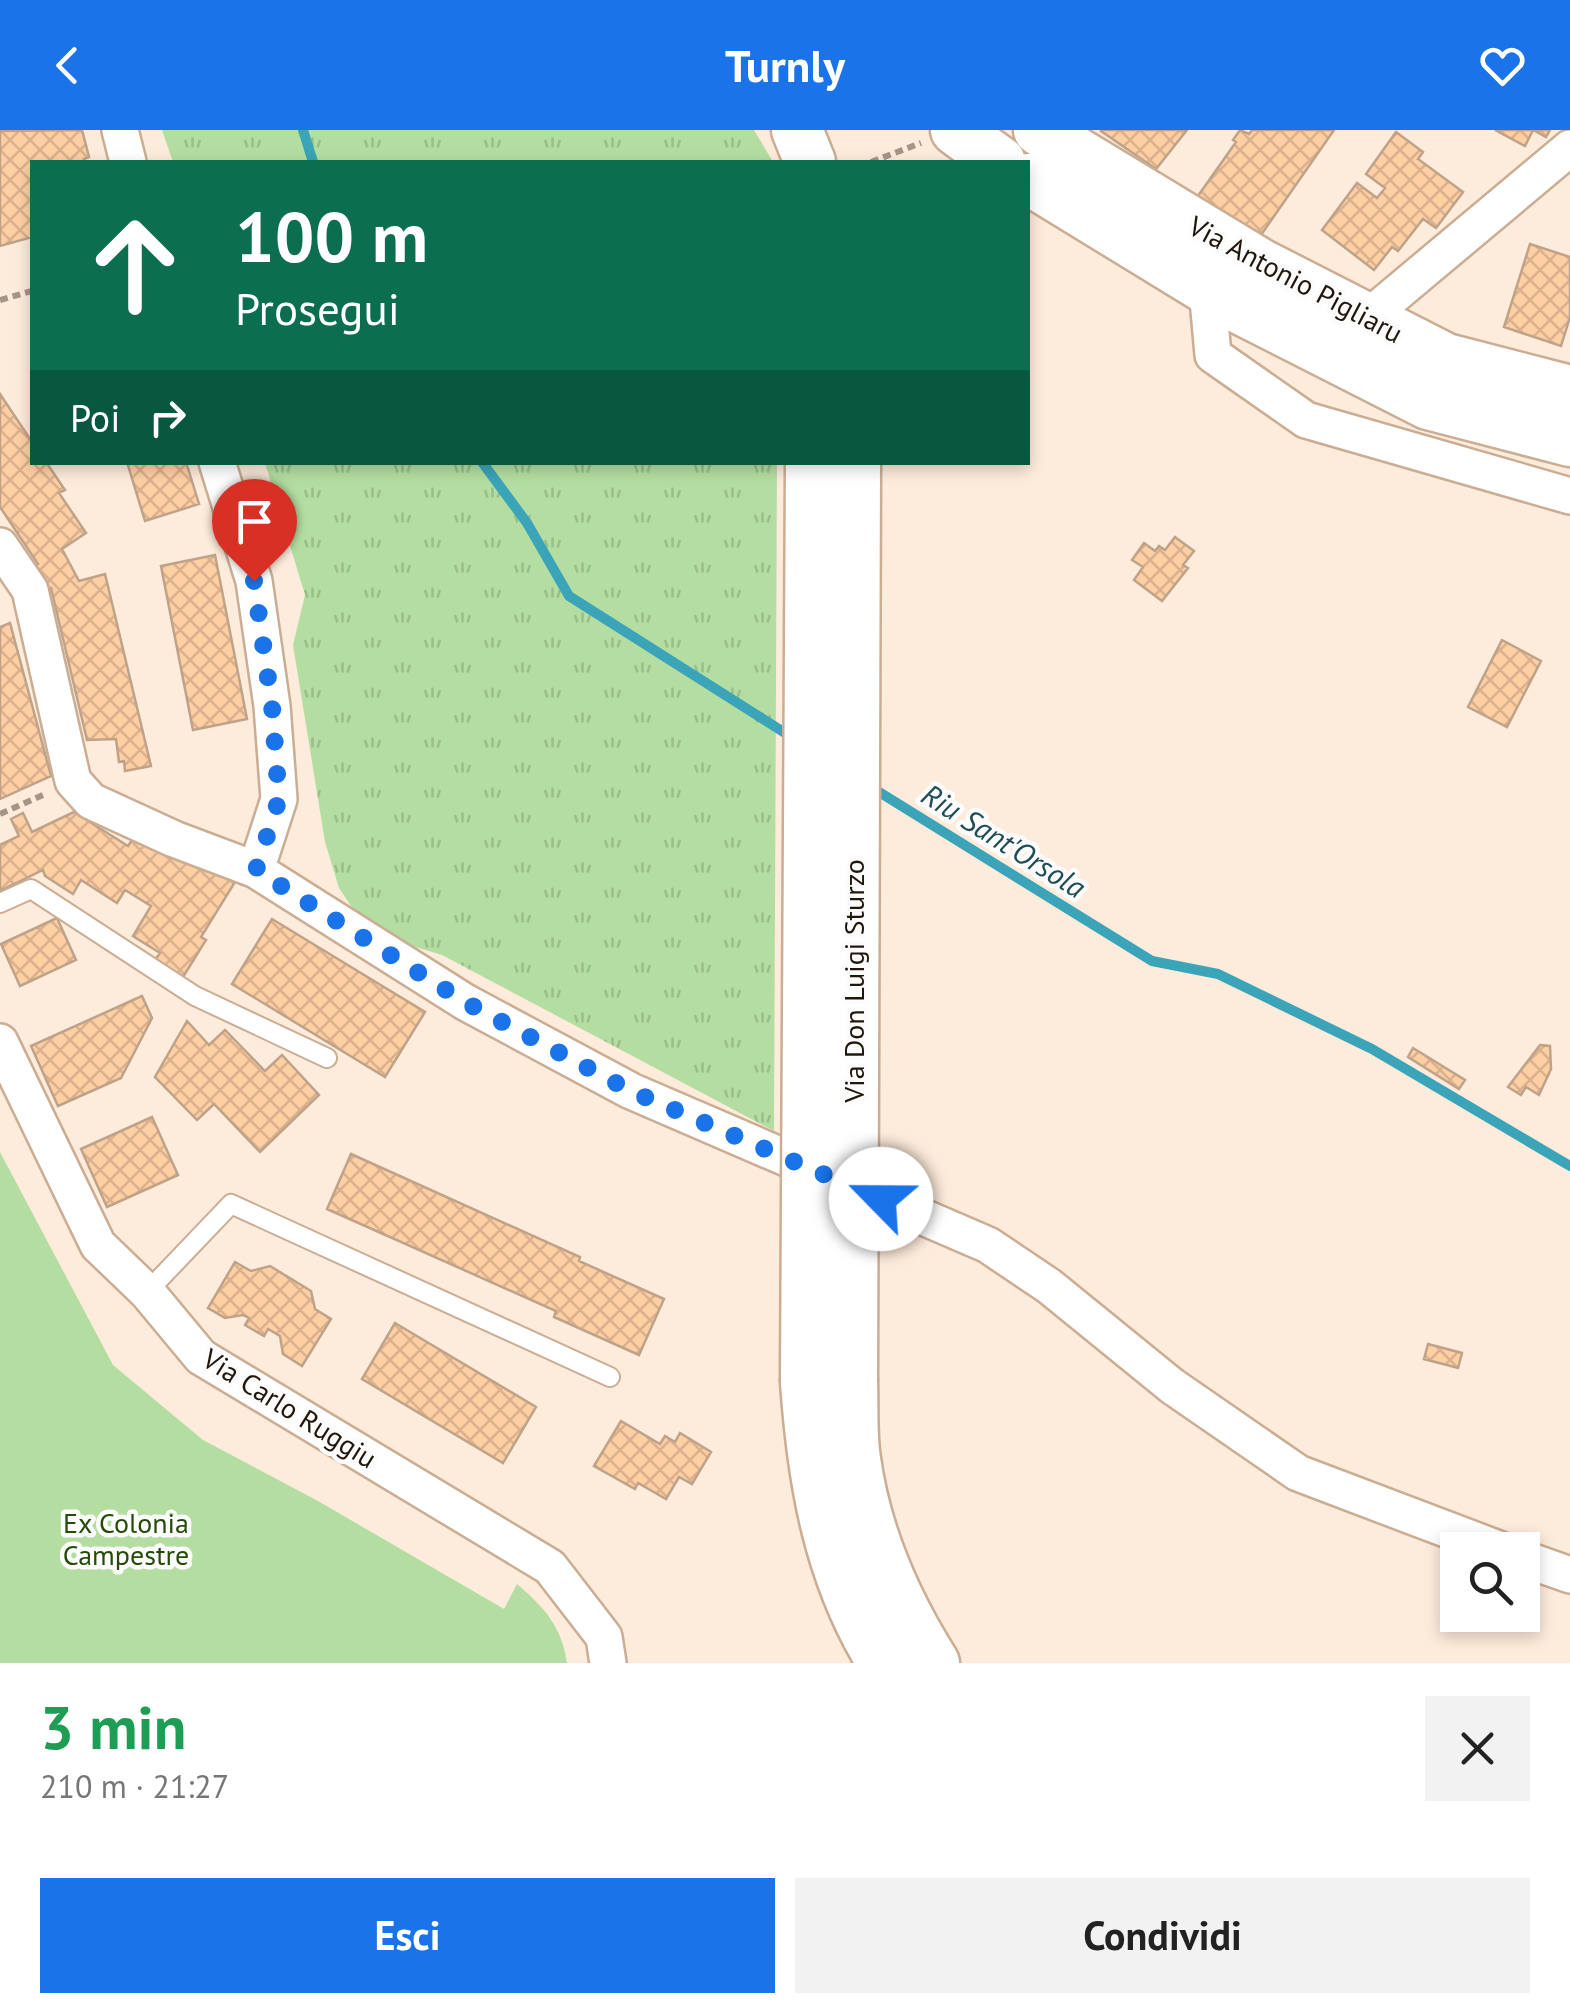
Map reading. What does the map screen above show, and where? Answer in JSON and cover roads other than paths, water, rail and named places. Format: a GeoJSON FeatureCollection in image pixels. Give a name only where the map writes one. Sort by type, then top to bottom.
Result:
{"type":"FeatureCollection","features":[{"type":"Feature","properties":{"kind":"main road"},"geometry":{"type":"LineString","coordinates":[[797,130],[809,160]]}},
{"type":"Feature","properties":{"kind":"main road"},"geometry":{"type":"LineString","coordinates":[[833,130],[839,160]]}},
{"type":"Feature","properties":{"kind":"main road","name":"Via Antonio Pigliaru"},"geometry":{"type":"LineString","coordinates":[[1039,130],[1260,264],[1446,359],[1570,391]]}},
{"type":"Feature","properties":{"kind":"main road"},"geometry":{"type":"LineString","coordinates":[[945,132],[996,160]]}},
{"type":"Feature","properties":{"kind":"main road","name":"Via Antonio Pigliaru"},"geometry":{"type":"LineString","coordinates":[[1038,189],[1207,288],[1428,404],[1570,441]]}},
{"type":"Feature","properties":{"kind":"main road","name":"Via Don Luigi Sturzo"},"geometry":{"type":"LineString","coordinates":[[811,465],[829,1381],[854,1458],[866,1517],[901,1606],[934,1663]]}},
{"type":"Feature","properties":{"kind":"main road","name":"Via Don Luigi Sturzo"},"geometry":{"type":"LineString","coordinates":[[855,465],[829,1381],[812,1464],[826,1528],[846,1589],[884,1663]]}},
{"type":"Feature","properties":{"kind":"street"},"geometry":{"type":"LineString","coordinates":[[120,130],[128,160]]}},
{"type":"Feature","properties":{"kind":"street"},"geometry":{"type":"LineString","coordinates":[[1367,318],[1570,148]]}},
{"type":"Feature","properties":{"kind":"street","name":"Via Antonio Pigliaru"},"geometry":{"type":"LineString","coordinates":[[1207,288],[1213,356],[1306,420],[1570,496]]}},
{"type":"Feature","properties":{"kind":"street"},"geometry":{"type":"LineString","coordinates":[[218,465],[254,581],[272,706],[279,799],[256,870]]}},
{"type":"Feature","properties":{"kind":"street"},"geometry":{"type":"LineString","coordinates":[[0,546],[30,590],[73,781],[91,801],[174,839],[256,870],[465,1002],[631,1091],[988,1246],[1049,1286],[1172,1386],[1298,1474],[1453,1532]]}},
{"type":"Feature","properties":{"kind":"street","name":"Via Carlo Ruggiu"},"geometry":{"type":"LineString","coordinates":[[0,1042],[98,1246],[147,1292],[202,1357],[550,1567],[604,1637],[608,1663]]}},
{"type":"Feature","properties":{"kind":"street"},"geometry":{"type":"LineString","coordinates":[[1540,1564],[1570,1575]]}},
{"type":"Feature","properties":{"kind":"lane"},"geometry":{"type":"LineString","coordinates":[[0,903],[31,889],[195,996],[328,1058]]}},
{"type":"Feature","properties":{"kind":"lane"},"geometry":{"type":"LineString","coordinates":[[147,1292],[231,1204],[610,1378]]}},
{"type":"Feature","properties":{"kind":"waterway","name":"Riu Sant'Orsola"},"geometry":{"type":"LineString","coordinates":[[303,130],[312,160]]}},
{"type":"Feature","properties":{"kind":"waterway","name":"Riu Sant'Orsola"},"geometry":{"type":"LineString","coordinates":[[484,465],[527,523],[569,596],[793,738]]}},
{"type":"Feature","properties":{"kind":"waterway","name":"Riu Sant'Orsola"},"geometry":{"type":"LineString","coordinates":[[871,787],[1152,961],[1218,974],[1372,1049],[1570,1166]]}},
{"type":"Feature","properties":{"kind":"park label","name":"Ex Colonia Campestre"},"geometry":{"type":"Point","coordinates":[126,1538]}}]}
